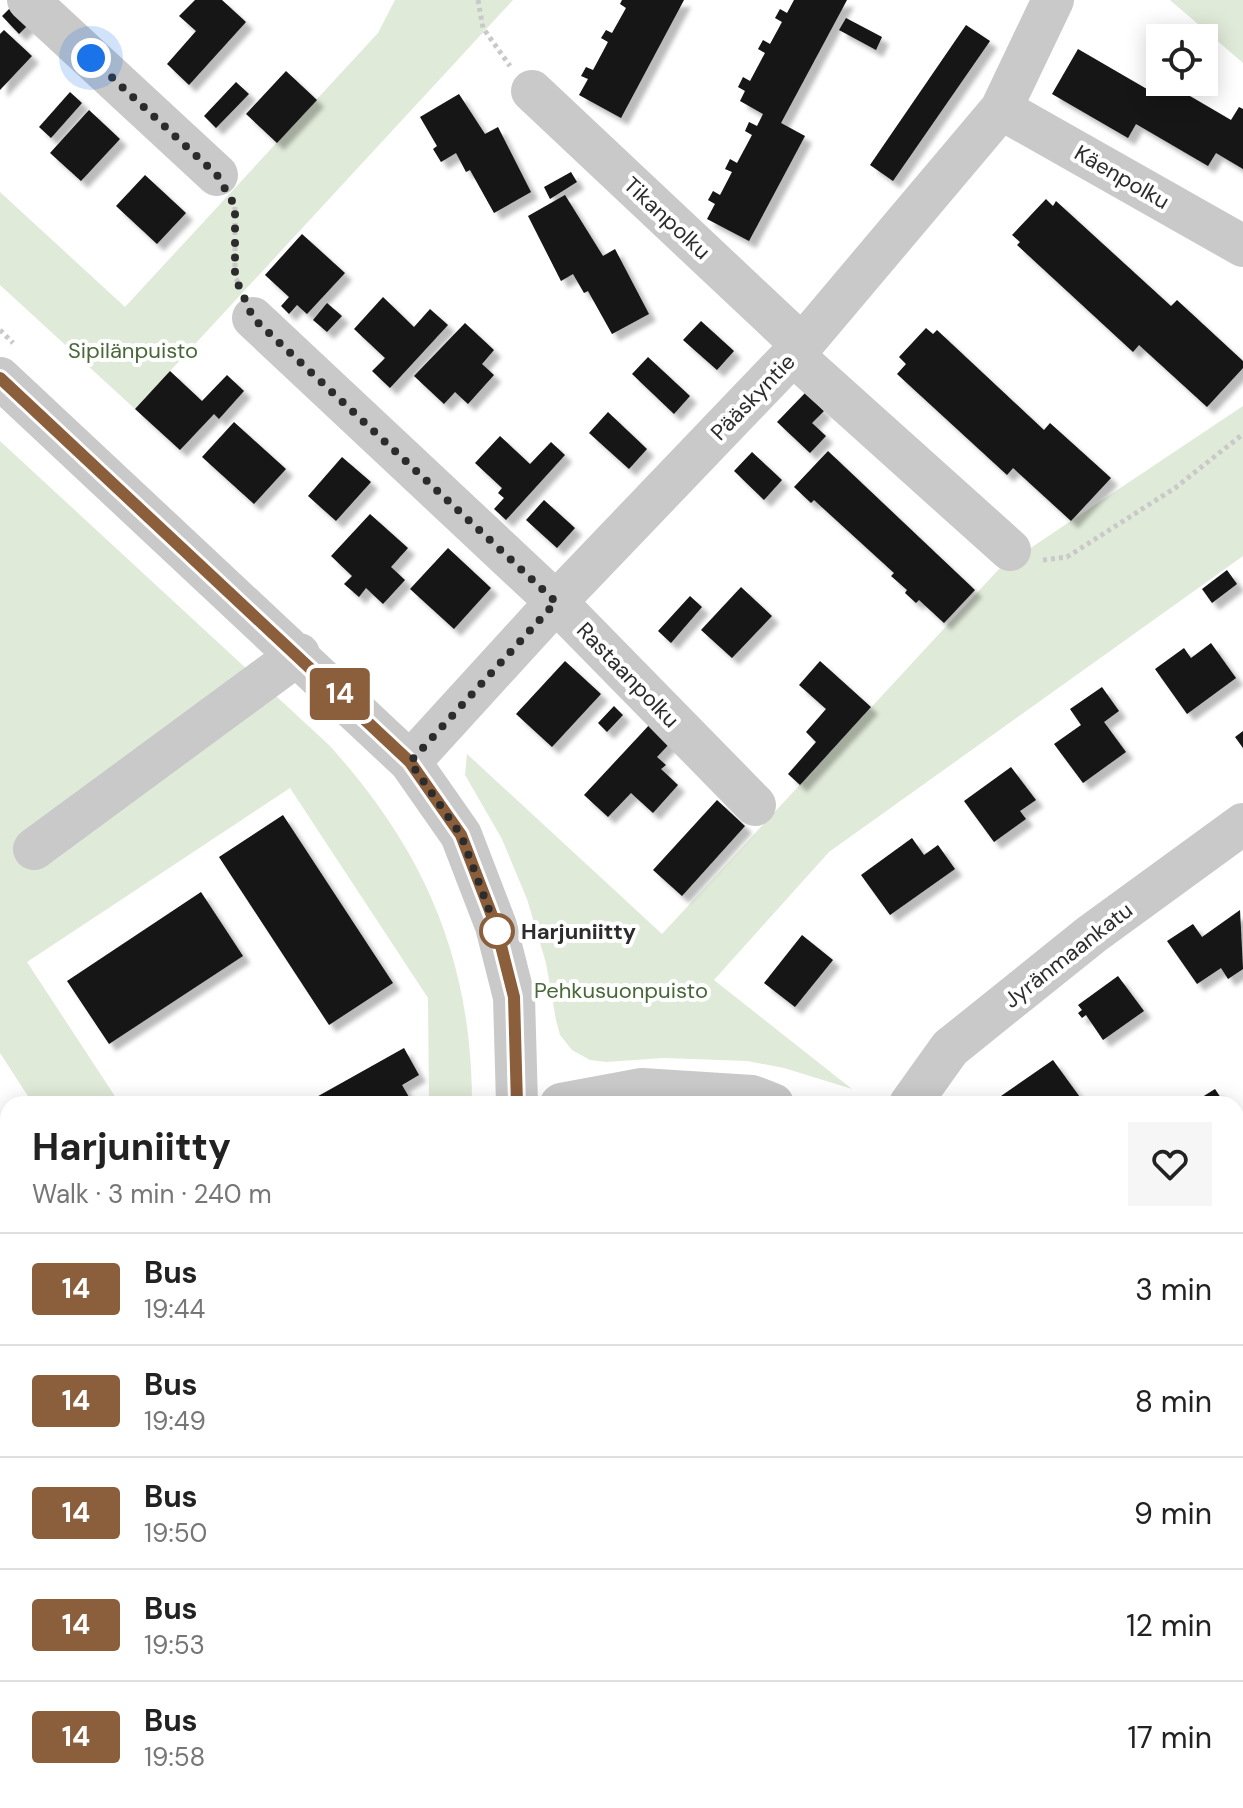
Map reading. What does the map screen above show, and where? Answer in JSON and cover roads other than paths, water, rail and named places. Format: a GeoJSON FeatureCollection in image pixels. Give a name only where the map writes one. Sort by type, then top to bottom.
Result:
{"type":"FeatureCollection","features":[{"type":"Feature","properties":{"kind":"street"},"geometry":{"type":"LineString","coordinates":[[28,0],[217,175]]}},
{"type":"Feature","properties":{"kind":"street","name":"Pääskyntie"},"geometry":{"type":"LineString","coordinates":[[410,762],[556,602],[798,350],[1001,109],[1053,0]]}},
{"type":"Feature","properties":{"kind":"street","name":"Tikanpolku"},"geometry":{"type":"LineString","coordinates":[[532,91],[798,350],[1010,550]]}},
{"type":"Feature","properties":{"kind":"street","name":"Käenpolku"},"geometry":{"type":"LineString","coordinates":[[1001,109],[1243,246]]}},
{"type":"Feature","properties":{"kind":"street","name":"Rastaanpolku"},"geometry":{"type":"LineString","coordinates":[[253,318],[556,602],[755,805]]}},
{"type":"Feature","properties":{"kind":"street"},"geometry":{"type":"LineString","coordinates":[[0,378],[299,654],[410,762],[461,835],[496,926],[514,997],[517,1096]]}},
{"type":"Feature","properties":{"kind":"street"},"geometry":{"type":"LineString","coordinates":[[34,849],[299,654]]}},
{"type":"Feature","properties":{"kind":"street","name":"Jyränmaankatu"},"geometry":{"type":"LineString","coordinates":[[916,1096],[950,1048],[1092,934],[1243,824]]}},
{"type":"Feature","properties":{"kind":"street"},"geometry":{"type":"LineString","coordinates":[[604,1096],[642,1089],[752,1096]]}},
{"type":"Feature","properties":{"kind":"place","name":"Harjuniitty"},"geometry":{"type":"Point","coordinates":[497,931]}},
{"type":"Feature","properties":{"kind":"park label","name":"Sipilänpuisto"},"geometry":{"type":"Point","coordinates":[133,350]}},
{"type":"Feature","properties":{"kind":"park label","name":"Pehkusuonpuisto"},"geometry":{"type":"Point","coordinates":[621,990]}}]}
